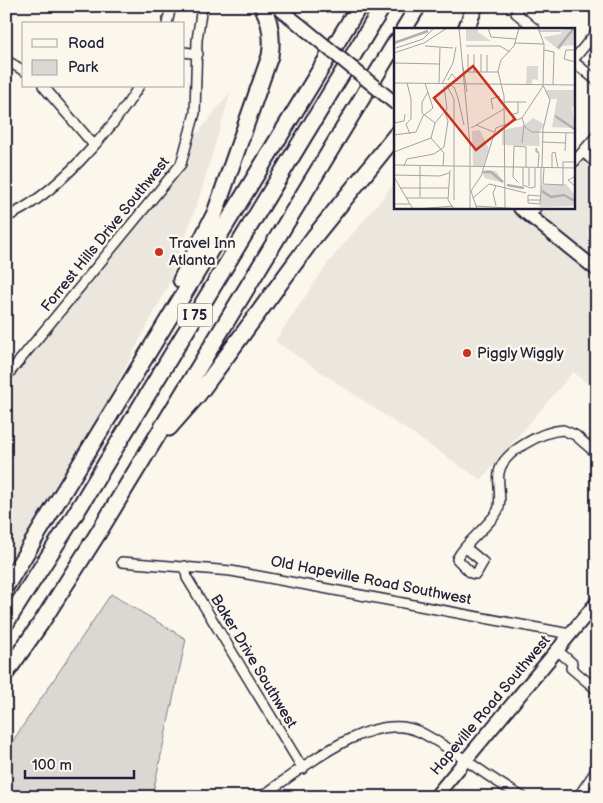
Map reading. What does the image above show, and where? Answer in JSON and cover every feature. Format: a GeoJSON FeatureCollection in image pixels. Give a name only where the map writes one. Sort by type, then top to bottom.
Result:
{"type":"FeatureCollection","features":[{"type":"Feature","properties":{"kind":"highway"},"geometry":{"type":"LineString","coordinates":[[74,477],[101,420],[190,265],[216,213],[270,56],[271,27],[262,6]]}},
{"type":"Feature","properties":{"kind":"highway"},"geometry":{"type":"LineString","coordinates":[[6,586],[74,477],[353,13],[360,6]]}},
{"type":"Feature","properties":{"kind":"highway","name":"I 75"},"geometry":{"type":"LineString","coordinates":[[6,623],[71,521],[383,6]]}},
{"type":"Feature","properties":{"kind":"highway"},"geometry":{"type":"LineString","coordinates":[[405,28],[418,6]]}},
{"type":"Feature","properties":{"kind":"highway"},"geometry":{"type":"LineString","coordinates":[[466,28],[475,6]]}},
{"type":"Feature","properties":{"kind":"highway","name":"I 75"},"geometry":{"type":"LineString","coordinates":[[6,673],[41,623],[151,446],[394,45]]}},
{"type":"Feature","properties":{"kind":"highway"},"geometry":{"type":"LineString","coordinates":[[151,446],[175,423],[198,395],[296,259],[394,137]]}},
{"type":"Feature","properties":{"kind":"street"},"geometry":{"type":"LineString","coordinates":[[167,22],[171,6]]}},
{"type":"Feature","properties":{"kind":"street","name":"Forrest Hills Drive Southwest"},"geometry":{"type":"LineString","coordinates":[[6,377],[181,164],[196,113],[198,31],[202,6]]}},
{"type":"Feature","properties":{"kind":"street"},"geometry":{"type":"LineString","coordinates":[[276,6],[394,102]]}},
{"type":"Feature","properties":{"kind":"street"},"geometry":{"type":"LineString","coordinates":[[518,6],[516,13],[534,28]]}},
{"type":"Feature","properties":{"kind":"street"},"geometry":{"type":"LineString","coordinates":[[576,57],[597,31]]}},
{"type":"Feature","properties":{"kind":"street"},"geometry":{"type":"LineString","coordinates":[[185,52],[198,54]]}},
{"type":"Feature","properties":{"kind":"street"},"geometry":{"type":"LineString","coordinates":[[6,60],[22,70]]}},
{"type":"Feature","properties":{"kind":"street"},"geometry":{"type":"LineString","coordinates":[[576,62],[597,81]]}},
{"type":"Feature","properties":{"kind":"street"},"geometry":{"type":"LineString","coordinates":[[45,88],[93,144]]}},
{"type":"Feature","properties":{"kind":"street"},"geometry":{"type":"LineString","coordinates":[[6,217],[43,197],[119,115],[138,88]]}},
{"type":"Feature","properties":{"kind":"street"},"geometry":{"type":"LineString","coordinates":[[576,160],[597,135]]}},
{"type":"Feature","properties":{"kind":"street"},"geometry":{"type":"LineString","coordinates":[[583,152],[597,164]]}},
{"type":"Feature","properties":{"kind":"street"},"geometry":{"type":"LineString","coordinates":[[528,210],[597,270]]}},
{"type":"Feature","properties":{"kind":"street"},"geometry":{"type":"LineString","coordinates":[[466,548],[497,512],[499,471],[518,446],[563,430],[575,434],[597,454]]}},
{"type":"Feature","properties":{"kind":"street","name":"Old Hapeville Road Southwest"},"geometry":{"type":"LineString","coordinates":[[122,562],[185,566],[278,579],[570,634]]}},
{"type":"Feature","properties":{"kind":"street","name":"Baker Drive Southwest"},"geometry":{"type":"LineString","coordinates":[[185,566],[188,578],[303,769]]}},
{"type":"Feature","properties":{"kind":"street"},"geometry":{"type":"LineString","coordinates":[[570,634],[597,602]]}},
{"type":"Feature","properties":{"kind":"street","name":"Hapeville Road Southwest"},"geometry":{"type":"LineString","coordinates":[[435,797],[570,634]]}},
{"type":"Feature","properties":{"kind":"street"},"geometry":{"type":"LineString","coordinates":[[558,650],[572,663],[571,668],[597,690]]}},
{"type":"Feature","properties":{"kind":"street"},"geometry":{"type":"LineString","coordinates":[[261,797],[351,738],[372,730],[394,726],[420,732],[523,797]]}},
{"type":"Feature","properties":{"kind":"street"},"geometry":{"type":"LineString","coordinates":[[578,797],[594,780],[597,769]]}},
{"type":"Feature","properties":{"kind":"shaded area"},"geometry":{"type":"Polygon","coordinates":[[[231,91],[201,192],[168,286],[101,414],[6,577],[6,374],[73,293],[231,91]]]}},
{"type":"Feature","properties":{"kind":"shaded area"},"geometry":{"type":"Polygon","coordinates":[[[576,150],[597,167],[597,391],[573,372],[481,480],[275,341],[328,263],[394,184],[394,209],[576,209],[576,150]]]}},
{"type":"Feature","properties":{"kind":"green space"},"geometry":{"type":"Polygon","coordinates":[[[111,594],[186,639],[152,797],[6,797],[6,751],[111,594]]]}},
{"type":"Feature","properties":{"kind":"place","name":"Travel Inn Atlanta"},"geometry":{"type":"Point","coordinates":[159,252]}},
{"type":"Feature","properties":{"kind":"place","name":"Piggly Wiggly"},"geometry":{"type":"Point","coordinates":[467,353]}}]}
